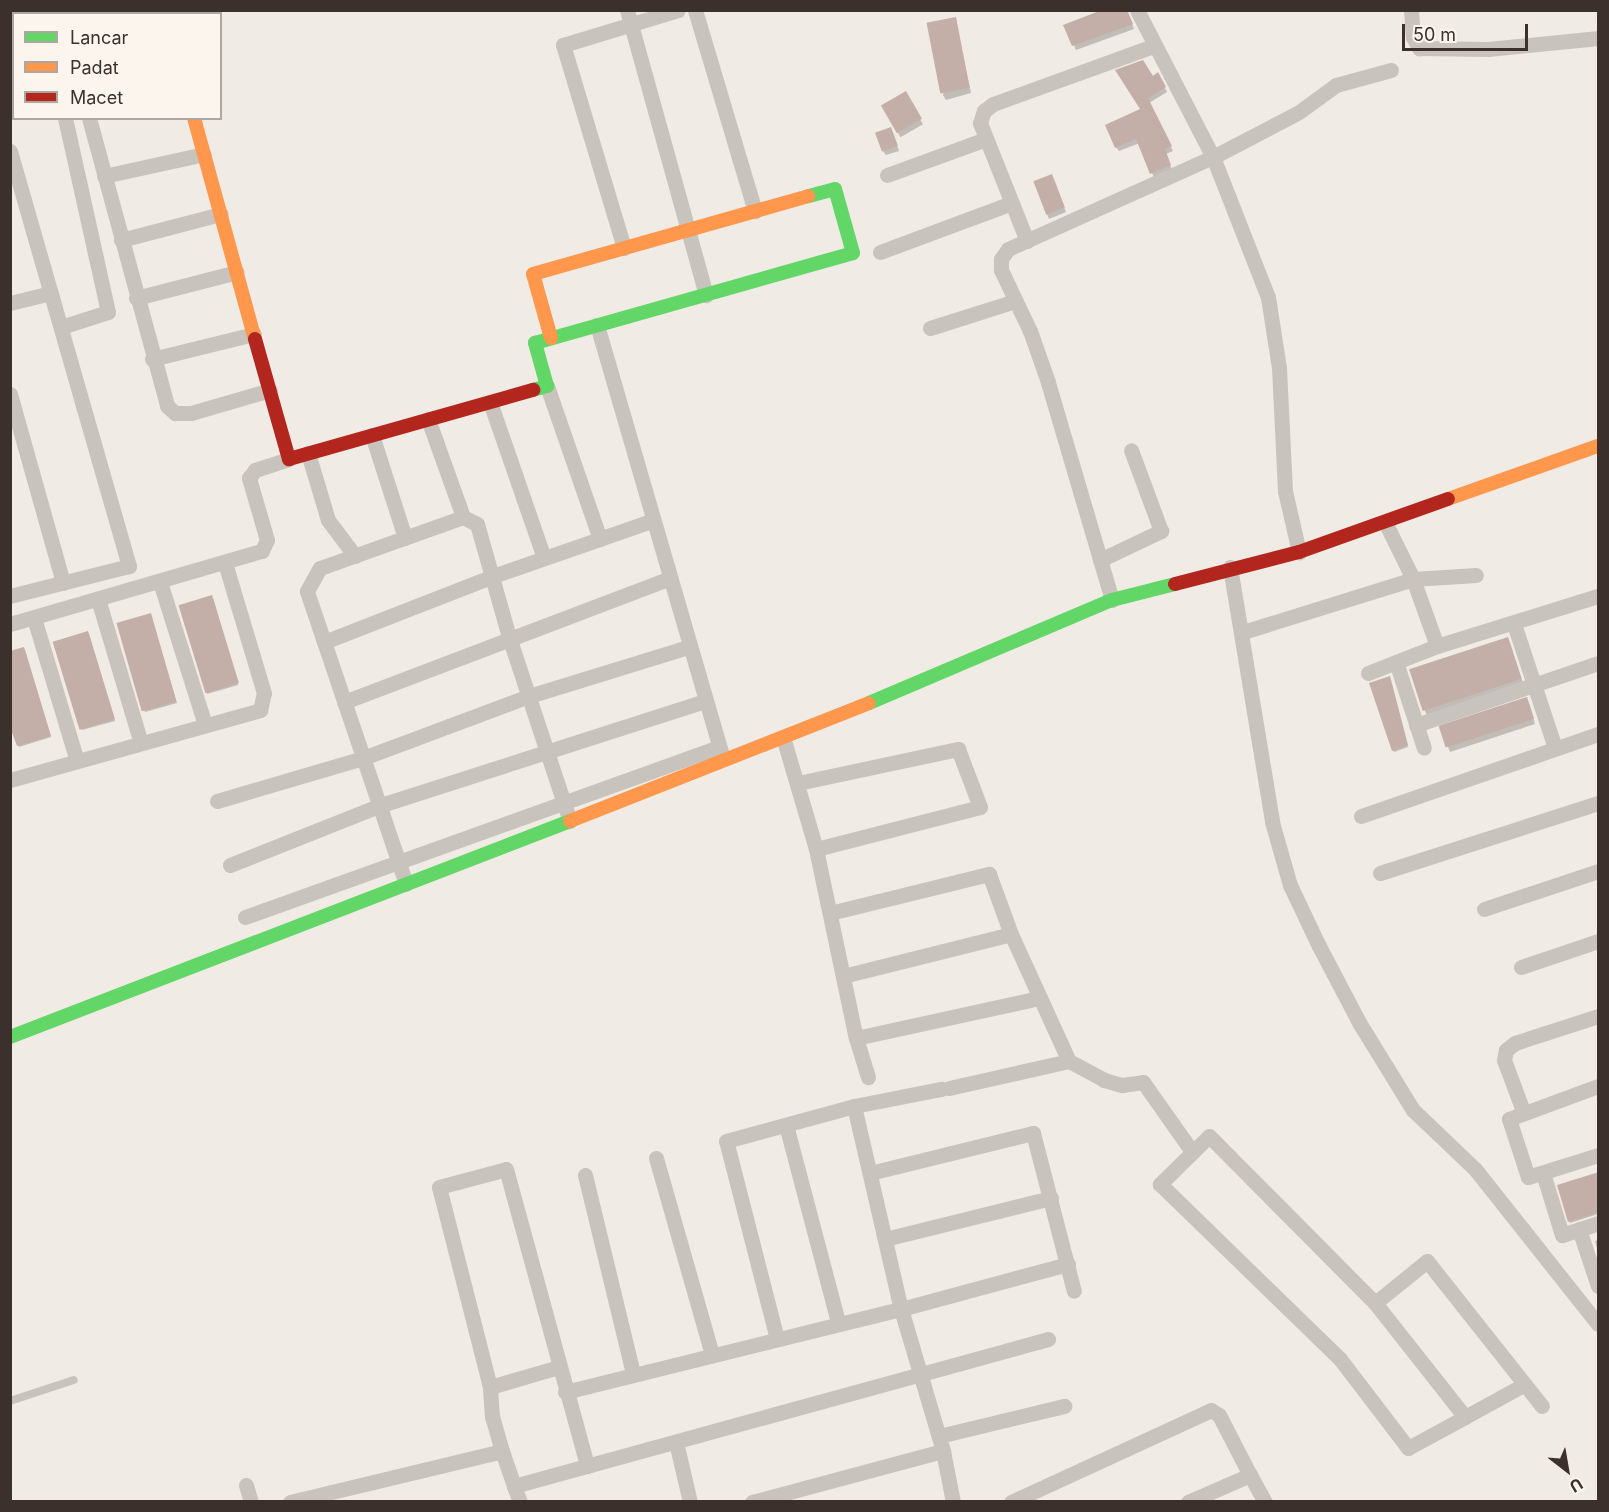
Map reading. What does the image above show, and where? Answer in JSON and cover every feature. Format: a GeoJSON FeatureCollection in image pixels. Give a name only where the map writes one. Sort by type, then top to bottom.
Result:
{"type":"FeatureCollection","features":[{"type":"Feature","properties":{"kind":"street"},"geometry":{"type":"LineString","coordinates":[[624,248],[563,45],[629,18],[678,10]]}},
{"type":"Feature","properties":{"kind":"street"},"geometry":{"type":"LineString","coordinates":[[695,10],[755,211]]}},
{"type":"Feature","properties":{"kind":"street"},"geometry":{"type":"LineString","coordinates":[[1137,10],[1214,157],[1268,297],[1276,332],[1285,491],[1299,552]]}},
{"type":"Feature","properties":{"kind":"street"},"geometry":{"type":"LineString","coordinates":[[1411,10],[1413,37],[1419,48],[1488,49],[1599,38]]}},
{"type":"Feature","properties":{"kind":"street"},"geometry":{"type":"LineString","coordinates":[[629,18],[706,294]]}},
{"type":"Feature","properties":{"kind":"street"},"geometry":{"type":"LineString","coordinates":[[1027,241],[1010,204],[980,123],[984,111],[993,104],[1154,46]]}},
{"type":"Feature","properties":{"kind":"street"},"geometry":{"type":"LineString","coordinates":[[1112,600],[1048,382],[1001,270],[1001,259],[1008,249],[1214,157],[1299,112],[1336,85],[1391,70]]}},
{"type":"Feature","properties":{"kind":"street"},"geometry":{"type":"LineString","coordinates":[[61,327],[108,312],[65,120]]}},
{"type":"Feature","properties":{"kind":"street"},"geometry":{"type":"LineString","coordinates":[[90,120],[161,394],[175,413],[191,412],[270,390]]}},
{"type":"Feature","properties":{"kind":"street"},"geometry":{"type":"LineString","coordinates":[[195,120],[289,459]]}},
{"type":"Feature","properties":{"kind":"street"},"geometry":{"type":"LineString","coordinates":[[887,176],[986,139]]}},
{"type":"Feature","properties":{"kind":"street"},"geometry":{"type":"LineString","coordinates":[[10,151],[129,566],[10,596]]}},
{"type":"Feature","properties":{"kind":"street"},"geometry":{"type":"LineString","coordinates":[[104,176],[204,153]]}},
{"type":"Feature","properties":{"kind":"street"},"geometry":{"type":"LineString","coordinates":[[551,338],[533,274],[835,189],[853,253],[535,343],[547,386],[600,538]]}},
{"type":"Feature","properties":{"kind":"street"},"geometry":{"type":"LineString","coordinates":[[880,252],[1010,204]]}},
{"type":"Feature","properties":{"kind":"street"},"geometry":{"type":"LineString","coordinates":[[121,240],[221,214]]}},
{"type":"Feature","properties":{"kind":"street"},"geometry":{"type":"LineString","coordinates":[[136,298],[237,272]]}},
{"type":"Feature","properties":{"kind":"street"},"geometry":{"type":"LineString","coordinates":[[10,303],[51,293]]}},
{"type":"Feature","properties":{"kind":"street"},"geometry":{"type":"LineString","coordinates":[[930,328],[1015,301]]}},
{"type":"Feature","properties":{"kind":"street"},"geometry":{"type":"LineString","coordinates":[[597,325],[651,521],[722,754]]}},
{"type":"Feature","properties":{"kind":"street"},"geometry":{"type":"LineString","coordinates":[[152,359],[254,334]]}},
{"type":"Feature","properties":{"kind":"street"},"geometry":{"type":"LineString","coordinates":[[10,624],[225,563],[266,547],[249,478],[255,470],[547,386]]}},
{"type":"Feature","properties":{"kind":"street"},"geometry":{"type":"LineString","coordinates":[[10,394],[63,582]]}},
{"type":"Feature","properties":{"kind":"street"},"geometry":{"type":"LineString","coordinates":[[490,402],[544,558]]}},
{"type":"Feature","properties":{"kind":"street"},"geometry":{"type":"LineString","coordinates":[[428,419],[463,517],[477,524],[482,533],[509,638],[570,821]]}},
{"type":"Feature","properties":{"kind":"street"},"geometry":{"type":"LineString","coordinates":[[372,435],[405,537]]}},
{"type":"Feature","properties":{"kind":"street"},"geometry":{"type":"LineString","coordinates":[[245,917],[564,801],[783,737],[1112,600],[1230,567],[1299,552],[1599,446]]}},
{"type":"Feature","properties":{"kind":"street"},"geometry":{"type":"LineString","coordinates":[[1100,560],[1157,536],[1161,531],[1131,450]]}},
{"type":"Feature","properties":{"kind":"street"},"geometry":{"type":"LineString","coordinates":[[308,453],[328,520],[355,556]]}},
{"type":"Feature","properties":{"kind":"street"},"geometry":{"type":"LineString","coordinates":[[406,884],[307,591],[309,582],[320,568],[463,517]]}},
{"type":"Feature","properties":{"kind":"street"},"geometry":{"type":"LineString","coordinates":[[324,642],[493,576],[651,521]]}},
{"type":"Feature","properties":{"kind":"street"},"geometry":{"type":"LineString","coordinates":[[1385,522],[1413,579],[1437,646]]}},
{"type":"Feature","properties":{"kind":"street"},"geometry":{"type":"LineString","coordinates":[[12,775],[77,761],[260,710],[264,704],[264,693],[225,563]]}},
{"type":"Feature","properties":{"kind":"street"},"geometry":{"type":"LineString","coordinates":[[1230,567],[1243,632],[1272,822],[1290,885],[1319,946],[1360,1024],[1413,1110],[1476,1169],[1599,1324]]}},
{"type":"Feature","properties":{"kind":"street"},"geometry":{"type":"LineString","coordinates":[[1243,632],[1413,579],[1476,575]]}},
{"type":"Feature","properties":{"kind":"street"},"geometry":{"type":"LineString","coordinates":[[344,702],[668,579]]}},
{"type":"Feature","properties":{"kind":"street"},"geometry":{"type":"LineString","coordinates":[[160,582],[205,725]]}},
{"type":"Feature","properties":{"kind":"street"},"geometry":{"type":"LineString","coordinates":[[1368,674],[1437,646],[1599,596]]}},
{"type":"Feature","properties":{"kind":"street"},"geometry":{"type":"LineString","coordinates":[[99,599],[141,743]]}},
{"type":"Feature","properties":{"kind":"street"},"geometry":{"type":"LineString","coordinates":[[34,618],[77,761]]}},
{"type":"Feature","properties":{"kind":"street"},"geometry":{"type":"LineString","coordinates":[[1514,624],[1555,748]]}},
{"type":"Feature","properties":{"kind":"street"},"geometry":{"type":"LineString","coordinates":[[217,801],[363,758],[529,696],[688,647]]}},
{"type":"Feature","properties":{"kind":"street"},"geometry":{"type":"LineString","coordinates":[[1396,662],[1424,748]]}},
{"type":"Feature","properties":{"kind":"street"},"geometry":{"type":"LineString","coordinates":[[1416,725],[1599,663]]}},
{"type":"Feature","properties":{"kind":"street"},"geometry":{"type":"LineString","coordinates":[[230,865],[378,806],[549,754],[705,701]]}},
{"type":"Feature","properties":{"kind":"street"},"geometry":{"type":"LineString","coordinates":[[1361,816],[1599,734]]}},
{"type":"Feature","properties":{"kind":"street"},"geometry":{"type":"LineString","coordinates":[[783,737],[816,849],[856,1038],[868,1077]]}},
{"type":"Feature","properties":{"kind":"street"},"geometry":{"type":"LineString","coordinates":[[798,783],[958,748],[980,807],[816,849]]}},
{"type":"Feature","properties":{"kind":"street"},"geometry":{"type":"LineString","coordinates":[[10,1037],[570,821],[722,754]]}},
{"type":"Feature","properties":{"kind":"street"},"geometry":{"type":"LineString","coordinates":[[1380,873],[1599,803]]}},
{"type":"Feature","properties":{"kind":"street"},"geometry":{"type":"LineString","coordinates":[[1484,909],[1599,871]]}},
{"type":"Feature","properties":{"kind":"street"},"geometry":{"type":"LineString","coordinates":[[830,914],[989,874],[1011,934],[1069,1061],[1104,1080],[1122,1085],[1143,1082],[1191,1150]]}},
{"type":"Feature","properties":{"kind":"street"},"geometry":{"type":"LineString","coordinates":[[843,976],[1011,934]]}},
{"type":"Feature","properties":{"kind":"street"},"geometry":{"type":"LineString","coordinates":[[1521,967],[1599,941]]}},
{"type":"Feature","properties":{"kind":"street"},"geometry":{"type":"LineString","coordinates":[[856,1038],[1040,998]]}},
{"type":"Feature","properties":{"kind":"street"},"geometry":{"type":"LineString","coordinates":[[1522,1111],[1504,1060],[1506,1050],[1515,1043],[1599,1016]]}},
{"type":"Feature","properties":{"kind":"street"},"geometry":{"type":"LineString","coordinates":[[777,1339],[726,1141],[854,1106],[1069,1061]]}},
{"type":"Feature","properties":{"kind":"street"},"geometry":{"type":"LineString","coordinates":[[1599,1086],[1522,1111],[1509,1119],[1510,1130],[1528,1177],[1599,1155]]}},
{"type":"Feature","properties":{"kind":"street"},"geometry":{"type":"LineString","coordinates":[[854,1106],[901,1309],[941,1444],[954,1502]]}},
{"type":"Feature","properties":{"kind":"street"},"geometry":{"type":"LineString","coordinates":[[786,1125],[838,1322]]}},
{"type":"Feature","properties":{"kind":"street"},"geometry":{"type":"LineString","coordinates":[[870,1173],[1033,1133],[1074,1292]]}},
{"type":"Feature","properties":{"kind":"street"},"geometry":{"type":"LineString","coordinates":[[1465,1417],[1375,1303],[1209,1136],[1191,1150],[1160,1184],[1340,1359],[1407,1448],[1465,1417],[1525,1384]]}},
{"type":"Feature","properties":{"kind":"street"},"geometry":{"type":"LineString","coordinates":[[656,1158],[712,1355]]}},
{"type":"Feature","properties":{"kind":"street"},"geometry":{"type":"LineString","coordinates":[[520,1502],[492,1417],[490,1387],[439,1187],[506,1169],[586,1466]]}},
{"type":"Feature","properties":{"kind":"street"},"geometry":{"type":"LineString","coordinates":[[1543,1173],[1562,1235],[1599,1222]]}},
{"type":"Feature","properties":{"kind":"street"},"geometry":{"type":"LineString","coordinates":[[585,1175],[633,1373]]}},
{"type":"Feature","properties":{"kind":"street"},"geometry":{"type":"LineString","coordinates":[[885,1239],[1051,1198]]}},
{"type":"Feature","properties":{"kind":"street"},"geometry":{"type":"LineString","coordinates":[[1579,1229],[1599,1286]]}},
{"type":"Feature","properties":{"kind":"street"},"geometry":{"type":"LineString","coordinates":[[1375,1303],[1427,1261],[1542,1406]]}},
{"type":"Feature","properties":{"kind":"street"},"geometry":{"type":"LineString","coordinates":[[565,1392],[838,1322],[901,1309],[1068,1264]]}},
{"type":"Feature","properties":{"kind":"street"},"geometry":{"type":"LineString","coordinates":[[514,1486],[1048,1339]]}},
{"type":"Feature","properties":{"kind":"street"},"geometry":{"type":"LineString","coordinates":[[490,1387],[559,1367]]}},
{"type":"Feature","properties":{"kind":"street"},"geometry":{"type":"LineString","coordinates":[[752,1502],[1064,1406]]}},
{"type":"Feature","properties":{"kind":"street"},"geometry":{"type":"LineString","coordinates":[[1011,1502],[1211,1410],[1219,1414],[1265,1502]]}},
{"type":"Feature","properties":{"kind":"street"},"geometry":{"type":"LineString","coordinates":[[675,1442],[690,1502]]}},
{"type":"Feature","properties":{"kind":"street"},"geometry":{"type":"LineString","coordinates":[[290,1502],[502,1451]]}},
{"type":"Feature","properties":{"kind":"street"},"geometry":{"type":"LineString","coordinates":[[1188,1502],[1250,1475]]}},
{"type":"Feature","properties":{"kind":"street"},"geometry":{"type":"LineString","coordinates":[[246,1485],[251,1502]]}},
{"type":"Feature","properties":{"kind":"lane"},"geometry":{"type":"LineString","coordinates":[[10,1401],[74,1380]]}},
{"type":"Feature","properties":{"kind":"building"},"geometry":{"type":"Polygon","coordinates":[[[1102,10],[1127,10],[1133,24],[1072,46],[1063,25],[1102,10]]]}},
{"type":"Feature","properties":{"kind":"building"},"geometry":{"type":"Polygon","coordinates":[[[956,17],[970,88],[940,93],[927,23],[956,17]]]}},
{"type":"Feature","properties":{"kind":"building"},"geometry":{"type":"Polygon","coordinates":[[[1143,60],[1153,76],[1158,72],[1166,87],[1148,98],[1172,146],[1165,149],[1171,165],[1150,174],[1136,139],[1115,148],[1105,125],[1140,109],[1115,70],[1143,60]]]}},
{"type":"Feature","properties":{"kind":"building"},"geometry":{"type":"Polygon","coordinates":[[[906,91],[922,119],[897,133],[881,106],[906,91]]]}},
{"type":"Feature","properties":{"kind":"building"},"geometry":{"type":"Polygon","coordinates":[[[891,127],[898,146],[882,152],[875,133],[891,127]]]}},
{"type":"Feature","properties":{"kind":"building"},"geometry":{"type":"Polygon","coordinates":[[[1052,174],[1065,208],[1046,215],[1033,181],[1052,174]]]}},
{"type":"Feature","properties":{"kind":"building"},"geometry":{"type":"Polygon","coordinates":[[[212,595],[239,683],[205,693],[179,605],[212,595]]]}},
{"type":"Feature","properties":{"kind":"building"},"geometry":{"type":"Polygon","coordinates":[[[151,613],[176,701],[142,711],[116,623],[151,613]]]}},
{"type":"Feature","properties":{"kind":"building"},"geometry":{"type":"Polygon","coordinates":[[[88,631],[115,719],[80,730],[53,642],[88,631]]]}},
{"type":"Feature","properties":{"kind":"building"},"geometry":{"type":"Polygon","coordinates":[[[1508,637],[1522,679],[1423,711],[1409,669],[1508,637]]]}},
{"type":"Feature","properties":{"kind":"building"},"geometry":{"type":"Polygon","coordinates":[[[24,647],[51,736],[17,746],[10,727],[10,651],[24,647]]]}},
{"type":"Feature","properties":{"kind":"building"},"geometry":{"type":"Polygon","coordinates":[[[1390,676],[1408,745],[1392,751],[1369,683],[1390,676]]]}},
{"type":"Feature","properties":{"kind":"building"},"geometry":{"type":"Polygon","coordinates":[[[1527,697],[1534,719],[1446,748],[1439,726],[1527,697]]]}},
{"type":"Feature","properties":{"kind":"building"},"geometry":{"type":"Polygon","coordinates":[[[1599,1172],[1599,1212],[1568,1222],[1557,1185],[1599,1172]]]}},
{"type":"Feature","properties":{"kind":"traffic: fast"},"geometry":{"type":"LineString","coordinates":[[533,390],[547,386],[535,343],[853,253],[835,189],[808,196]]}},
{"type":"Feature","properties":{"kind":"traffic: fast"},"geometry":{"type":"LineString","coordinates":[[869,703],[1112,600],[1175,584]]}},
{"type":"Feature","properties":{"kind":"traffic: fast"},"geometry":{"type":"LineString","coordinates":[[10,1037],[570,821]]}},
{"type":"Feature","properties":{"kind":"traffic: slow"},"geometry":{"type":"LineString","coordinates":[[195,120],[255,339]]}},
{"type":"Feature","properties":{"kind":"traffic: slow"},"geometry":{"type":"LineString","coordinates":[[551,338],[533,274],[808,196]]}},
{"type":"Feature","properties":{"kind":"traffic: slow"},"geometry":{"type":"LineString","coordinates":[[1448,499],[1598,446]]}},
{"type":"Feature","properties":{"kind":"traffic: slow"},"geometry":{"type":"LineString","coordinates":[[570,821],[869,703]]}},
{"type":"Feature","properties":{"kind":"traffic: jam"},"geometry":{"type":"LineString","coordinates":[[255,339],[289,459],[533,390]]}},
{"type":"Feature","properties":{"kind":"traffic: jam"},"geometry":{"type":"LineString","coordinates":[[1175,584],[1299,552],[1448,499]]}}]}
